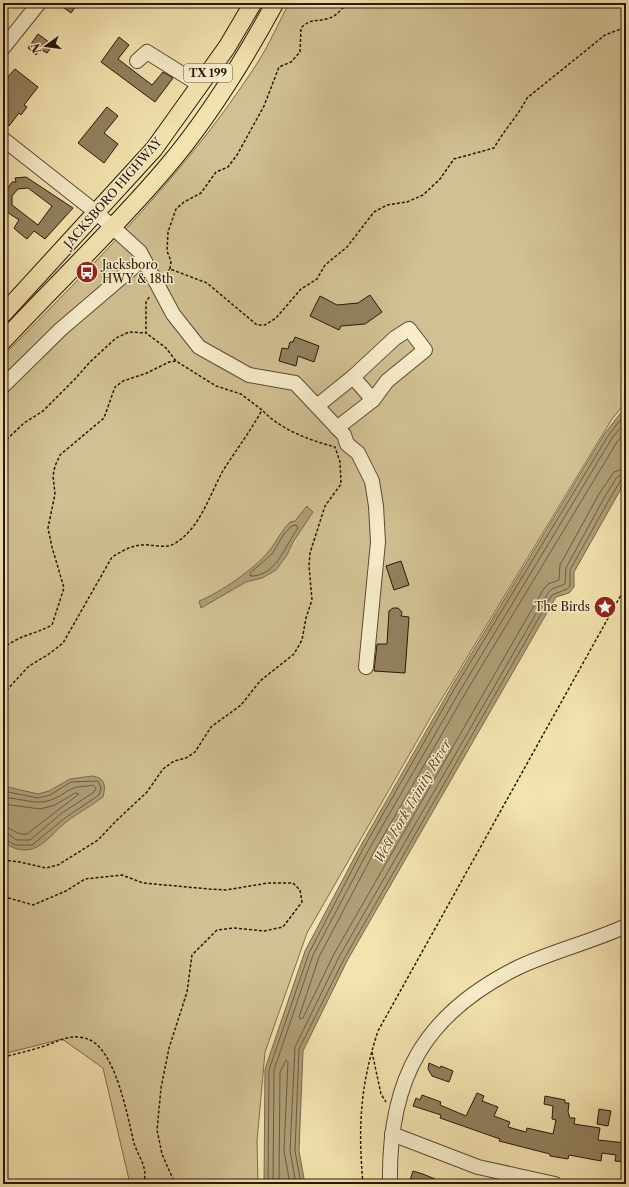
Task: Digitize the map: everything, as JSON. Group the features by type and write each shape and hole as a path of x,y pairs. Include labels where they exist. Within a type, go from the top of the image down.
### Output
{"main road":[{"name":"JACKSBORO HIGHWAY","path":"3,314 154,149 200,85 253,3"},
{"name":"JACKSBORO HIGHWAY","path":"3,341 114,227 166,168 191,135 252,43 274,3"},
{"path":"233,36 252,43"}],"street":[{"path":"3,48 40,3"},
{"path":"137,62 147,52 200,85"},
{"path":"3,139 114,227 140,252 173,314 199,347 249,375 296,383 344,435 348,444 358,453 372,481 376,506 378,542 366,667"},
{"path":"3,386 61,328 143,259"},
{"path":"317,406 353,377 395,338 409,329 425,350 387,381 373,400 337,428"},
{"path":"353,377 373,400"},
{"path":"390,1184 392,1134 397,1107 407,1072 415,1056 437,1026 487,984 520,967 626,926"},
{"path":"392,1134 478,1167 555,1184"}],"path":[{"path":"146,333 146,302 162,277 170,269 171,261 167,251 168,232 176,210 184,202 201,193 216,172 228,167 237,155 264,106 279,67 291,62 300,52 301,28 306,22 330,18 340,12 347,3"},
{"path":"170,269 207,283 257,325 265,325 276,318 301,289 317,278 325,265 351,242 374,212 387,205 407,202 423,195 440,179 454,159 494,148 501,135 520,112 527,98 605,35 626,27"},
{"path":"3,443 24,423 42,411 116,338 129,332 146,333 166,348 176,361 216,386 241,394 257,404 280,425 302,437 335,447 340,462 341,484 325,506 310,553 309,566 312,600 306,618 302,640 294,654 260,682 241,705 211,727 195,752 186,758 174,761 163,769 146,792 98,840 58,865 46,868 3,860"},
{"path":"3,649 13,640 52,626 64,588 48,528 54,494 53,476 60,455 104,418 115,387 123,381 147,373 169,362 176,361"},
{"path":"3,694 29,666 49,654 63,643 89,600 112,557 126,549 143,545 163,547 171,545 186,536 197,522 214,487 262,410"},
{"path":"363,1184 360,1149 360,1113 372,1052 382,1024 626,586"},
{"path":"3,899 9,898 33,905 66,891 85,879 122,875 143,883 209,890 226,890 268,883 293,883 300,890 302,902 283,926 264,931 234,928 217,930 192,955 187,992 169,1048 161,1088 157,1130 162,1154 175,1184"},
{"path":"3,1057 74,1036 89,1040 98,1047 112,1068 127,1108 133,1140 138,1156 144,1164 146,1176 143,1184"},
{"path":"372,1052 381,1094 387,1102 397,1107"}],"shaded area":[{"path":"289,3 626,3 626,402 612,419 432,715 307,933 265,1052 257,1141 258,1184 130,1184 103,1068 62,1039 3,1054 3,356 71,287 171,179 231,102 258,62"}],"water":[{"name":"West Fork Trinity River","path":"626,406 626,480 574,572 574,587 569,593 556,597 347,961 303,1051 299,1151 305,1184 264,1184 265,1069 305,951 360,847 453,684 605,433"},
{"path":"307,506 313,512 293,542 287,555 276,570 262,578 246,582 201,608 199,601 216,593 236,580 263,558 287,525 290,522 295,521"},
{"path":"92,776 100,778 104,783 103,797 66,822 37,847 20,850 9,846 3,841 3,789 8,787 38,794 49,791 70,779"}],"building":[{"path":"57,3 78,3 71,13"},
{"path":"38,34 53,45 47,53 40,49 36,55 28,48"},
{"path":"119,37 129,45 118,59 152,85 163,72 173,78 155,102 101,62"},
{"path":"15,69 38,87 24,105 27,107 21,115 19,113 9,126 3,121 3,82"},
{"path":"107,107 118,116 104,133 118,144 104,163 78,143"},
{"path":"26,177 73,208 45,239 34,231 27,239 14,228 19,220 7,212 4,206 5,192 12,182 16,182 15,178","holes":["28,188 52,206 38,225 12,205 12,196 18,189"]},
{"path":"370,295 382,312 365,324 341,326 339,330 310,316 320,296 337,305 358,303"},
{"path":"295,337 319,346 314,362 298,356 296,366 279,361 282,348 288,349 290,342 293,342"},
{"path":"401,561 409,585 394,590 386,566"},
{"path":"393,608 398,608 402,612 401,616 409,617 405,673 374,671 377,644 387,644 389,611"},
{"path":"429,1063 440,1068 441,1066 453,1071 449,1082 432,1076 428,1069"},
{"path":"477,1093 484,1096 482,1101 498,1107 494,1116 510,1122 508,1127 526,1132 527,1128 553,1134 556,1120 552,1119 553,1106 544,1104 545,1096 565,1100 565,1103 569,1103 568,1112 570,1118 575,1118 574,1124 600,1128 598,1140 626,1143 626,1162 615,1161 616,1155 602,1153 601,1161 569,1155 568,1159 550,1156 550,1154 499,1141 500,1139 440,1118 441,1115 413,1106 416,1098 420,1100 422,1095 441,1102 440,1105 466,1116"},
{"path":"599,1109 611,1111 608,1126 597,1124"},
{"path":"413,1171 447,1184 419,1184 420,1183 410,1180"}],"place":[{"name":"Jacksboro HWY & 18th","path":"87,272"},
{"name":"The Birds","path":"605,607"}]}
